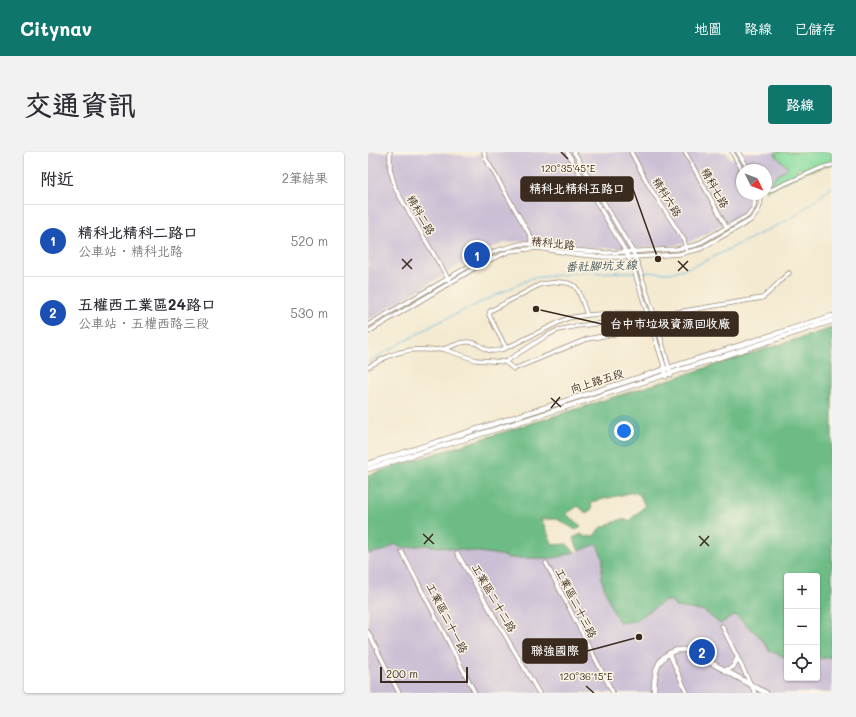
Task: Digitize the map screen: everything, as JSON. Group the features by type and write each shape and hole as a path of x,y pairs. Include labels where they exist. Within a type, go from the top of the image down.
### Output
{"main road":[{"name":"向上路五段","path":"368,464 668,373 832,316"},
{"name":"向上路五段","path":"368,469 832,321"},
{"path":"654,693 657,668 661,660 668,654 679,650 687,650 766,693"},
{"path":"726,670 733,667 737,659"}],"street":[{"name":"精科二路","path":"390,152 390,169 396,190 450,282"},
{"path":"484,152 486,159 531,236 531,246"},
{"path":"567,152 626,252 634,270 668,373"},
{"path":"574,152 633,252 656,321 668,373"},
{"name":"精科六路","path":"630,152 649,186 684,240 687,252"},
{"name":"精科七路","path":"684,152 730,233"},
{"path":"732,152 739,164"},
{"path":"738,152 745,164"},
{"path":"772,189 821,168 832,165"},
{"name":"精科北路","path":"368,332 482,263 499,255 539,244 597,252 633,252 677,249 696,245 747,216 755,204 755,200"},
{"name":"精科北路","path":"368,325 495,251 520,244 587,256 635,257 687,252 700,249 748,222 755,215 760,206 761,200"},
{"path":"368,367 381,359 396,353 412,350 443,349 464,342 471,342 489,351 496,352 568,318 615,313 666,314 762,298 769,293 780,280 789,274"},
{"path":"506,348 489,315 490,311 541,284 559,282 573,285 579,292 587,315"},
{"path":"443,349 476,360 505,362 514,369 587,339 631,331 640,326 643,319 641,313"},
{"path":"505,362 558,330 577,326 643,319"},
{"name":"工業區二十一路","path":"402,552 476,693"},
{"name":"工業區二十二路","path":"457,553 539,693"},
{"name":"工業區二十三路","path":"546,563 613,693"},
{"path":"722,626 755,693"},
{"path":"368,632 399,693"},
{"path":"668,654 687,693"}],"shaded area":[{"path":"368,152 429,152 473,156 486,152 726,152 731,160 742,152 779,152 785,160 787,168 772,179 772,164 736,164 736,200 750,201 741,216 690,242 671,246 631,248 595,248 538,241 505,243 469,260 368,320"},
{"path":"596,543 603,560 601,578 611,607 620,623 635,621 664,601 672,601 675,607 704,611 720,624 734,615 760,637 770,651 784,657 784,681 820,681 820,659 832,657 832,693 368,693 368,555 386,550 395,544 401,548 426,545 501,555 508,558 555,558 575,552"}],"green space":[{"path":"775,152 832,152 832,164 807,172 799,168 797,170 801,174 772,188 772,180 788,167 777,157"},
{"path":"832,328 832,657 820,659 820,573 784,573 784,657 770,651 760,637 735,615 720,624 704,611 675,607 672,601 664,601 635,621 620,623 611,607 601,578 603,560 597,544 579,551 573,538 581,534 585,537 594,536 600,528 622,519 629,521 645,506 640,495 634,492 591,502 592,509 586,513 578,506 566,514 581,526 576,530 557,519 541,519 553,545 567,544 575,552 555,558 508,558 501,555 426,545 401,548 395,544 386,550 368,554 368,475"}],"waterway":[{"name":"番社腳坑支線","path":"641,272 670,273 697,265 792,218 832,187"},
{"name":"番社腳坑支線","path":"368,362 435,324 532,278 578,273 638,272"}],"place":[{"name":"精科北精科二路口","path":"477,255"},
{"name":"精科北精科五路口","path":"658,259"},
{"name":"台中市垃圾資源回收廠","path":"536,309"},
{"name":"聯強國際","path":"639,637"},
{"name":"五權西工業區24路口","path":"702,652"}]}
